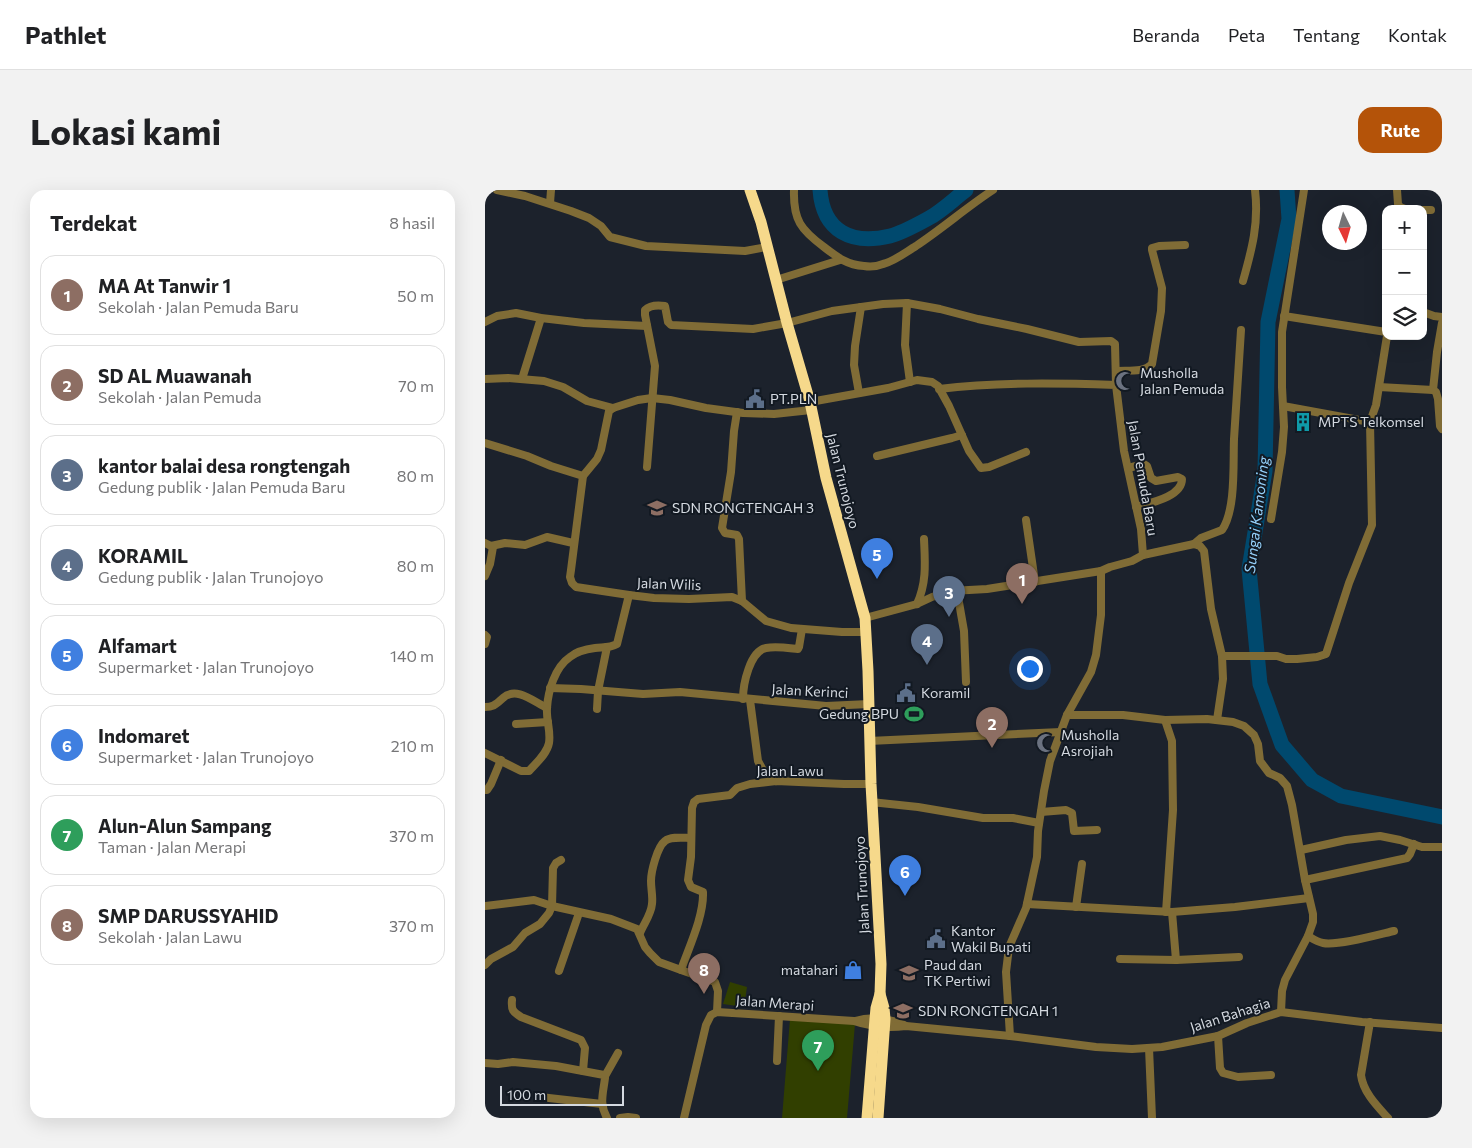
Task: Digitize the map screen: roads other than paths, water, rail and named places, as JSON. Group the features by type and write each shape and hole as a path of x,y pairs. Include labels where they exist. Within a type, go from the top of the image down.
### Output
{"highway":[{"name":"Jalan Trunojoyo","path":"750,190 810,406 829,487 865,618 871,802 881,955 880,994 884,1008 880,1023"},
{"path":"867,1118 880,1023"},
{"path":"878,1118 880,1023"}],"street":[{"path":"497,190 525,196 589,218 601,226 609,237 646,246 745,251 767,247"},
{"path":"550,204 551,190"},
{"path":"794,190 794,205 798,222 806,234 841,260 865,266 882,265 897,258 935,233 993,190"},
{"path":"1243,281 1256,228 1257,201 1255,190"},
{"path":"1271,519 1282,452 1284,426 1282,332 1304,190"},
{"path":"1397,190 1399,205"},
{"path":"1116,371 1147,369 1152,364 1161,311 1162,288 1152,248 1185,244"},
{"path":"776,280 841,260"},
{"path":"647,467 655,366 645,310 651,306 665,306 668,322 671,325 753,329 787,323 833,311 883,304 907,303 905,345 910,382"},
{"name":"Jalan Pemuda Baru","path":"865,618 957,591 978,590 1101,571 1110,566 1133,561 1143,555 1141,529 1124,452 1115,385 1115,344 1111,341 1079,342 907,303"},
{"path":"859,393 854,365 861,307"},
{"path":"485,322 497,316 516,313 584,323 647,326"},
{"path":"1427,313 1442,317"},
{"path":"1285,316 1382,331"},
{"path":"522,379 541,318"},
{"path":"1433,390 1442,323"},
{"path":"1143,555 1194,544 1201,538 1222,530 1229,517 1241,330"},
{"path":"1222,656 1277,656 1286,659 1297,659 1326,654 1349,583 1371,525 1369,422 1377,405 1386,340"},
{"path":"485,379 508,378 544,381 563,387 587,401 613,408"},
{"path":"485,443 583,476 597,459 601,450 609,411 638,400 652,398 706,408 774,414 917,380 932,382 938,386 977,464 983,468 1026,452"},
{"path":"939,389 971,385 1014,384 1115,385"},
{"path":"1379,387 1433,390 1439,398 1440,426 1442,429"},
{"path":"1283,406 1369,422"},
{"path":"737,412 731,472 721,528 725,533 737,535 739,539 742,601 767,621 791,628 865,632"},
{"path":"877,456 962,435"},
{"path":"1128,468 1144,464 1147,466 1151,478 1156,481 1178,477 1182,480 1180,487 1171,496 1136,507"},
{"name":"Jalan Wilis","path":"583,476 573,543 571,577 572,583 576,587 670,599 732,597 742,601"},
{"path":"1026,520 1035,582"},
{"path":"488,544 525,545 547,537 573,543"},
{"path":"917,604 922,592 925,572 924,539"},
{"path":"485,576 490,564 493,547 488,544"},
{"path":"1194,544 1200,546 1205,556 1211,609 1222,656 1223,680 1217,720"},
{"path":"1010,1036 1006,972 1009,947 1026,906 1037,857 1039,823 1050,761 1067,715 1091,672 1096,655 1101,615 1101,571"},
{"path":"957,591 964,631 966,682"},
{"path":"485,753 521,771 529,771 546,750 549,742 547,708 550,688 560,666 570,656 588,650 612,647 617,644 629,595"},
{"path":"776,781 763,770 758,761 744,686 749,666 759,650 767,647 798,649 802,629"},
{"path":"485,635 487,637 485,644"},
{"path":"597,709 598,691 607,647"},
{"name":"Jalan Kerinci","path":"550,688 643,694 680,692 826,706 869,704"},
{"path":"485,707 493,707 511,693 519,693 547,708"},
{"path":"1067,715 1123,715 1165,720 1217,720 1233,722 1244,726 1253,735 1258,744 1260,761 1269,773 1280,778 1287,786 1293,805 1313,922 1308,936 1285,980 1281,1012"},
{"path":"1165,720 1172,741 1173,810 1169,912 1176,960"},
{"path":"516,724 547,722"},
{"path":"869,741 1061,732"},
{"path":"485,790 491,784 501,760"},
{"name":"Jalan Lawu","path":"681,970 692,942 703,900 703,892 691,887 688,883 692,808 694,802 699,799 730,794 737,788 749,784 776,781 871,784"},
{"path":"871,802 918,807 983,818 1013,818 1039,823"},
{"path":"1041,812 1068,810 1072,813 1074,831 1097,830"},
{"path":"1301,850 1346,840 1380,836 1422,847 1442,847"},
{"path":"640,933 650,914 652,904 651,881 657,853 665,840 671,838 691,838"},
{"path":"1305,880 1407,858 1414,844"},
{"path":"485,965 491,959 513,947 525,933 540,924 549,914 552,906 553,868 561,860"},
{"path":"1076,907 1082,864"},
{"path":"1026,906 1169,912 1235,907 1309,898"},
{"path":"485,906 534,900 629,925 637,929 645,947 659,962 715,982 718,991 717,1012"},
{"path":"559,971 579,913"},
{"path":"1308,936 1325,944 1393,931"},
{"path":"1120,959 1176,960 1239,957"},
{"path":"512,1000 511,1008 521,1017 581,1040 585,1048 583,1071"},
{"name":"Jalan Merapi","path":"684,1118 706,1025 711,1014 717,1012 854,1021 862,1024 880,1023"},
{"name":"Jalan Bahagia","path":"880,1023 892,1020 906,1026 1096,1047 1131,1049 1182,1044 1218,1036 1247,1023 1281,1012 1442,1028"},
{"path":"777,1061 779,1016"},
{"path":"1369,1022 1361,1075 1373,1101 1388,1118"},
{"path":"1218,1036 1220,1068 1223,1073 1237,1076 1271,1075"},
{"path":"1149,1048 1152,1118"},
{"path":"607,1118 602,1110 605,1076 618,1053"},
{"path":"485,1063 513,1062 556,1066 605,1076"},
{"path":"540,1097 602,1104"},
{"path":"620,1118 636,1118"}],"waterway":[{"name":"Sungai Kamoning","path":"820,190 822,204 833,225 842,232 863,239 890,236 905,231 934,215 966,190"},
{"name":"Sungai Kamoning","path":"1287,190 1289,219 1268,322 1265,471 1249,569 1260,684 1282,745 1312,780 1341,796 1442,817"}],"place":[{"name":"Musholla Jalan Pemuda","path":"1125,381"},
{"name":"PT.PLN","path":"755,399"},
{"name":"MPTS Telkomsel","path":"1303,422"},
{"name":"SDN RONGTENGAH 3","path":"657,508"},
{"name":"Alfamart","path":"877,579"},
{"name":"MA At Tanwir 1","path":"1022,604"},
{"name":"kantor balai desa rongtengah","path":"949,617"},
{"name":"KORAMIL","path":"927,665"},
{"name":"Koramil","path":"906,693"},
{"name":"Gedung BPU","path":"914,714"},
{"name":"Musholla Asrojiah","path":"1046,743"},
{"name":"SD AL Muawanah","path":"992,748"},
{"name":"Indomaret","path":"905,896"},
{"name":"Kantor Wakil Bupati","path":"936,939"},
{"name":"matahari","path":"853,970"},
{"name":"Paud dan TK Pertiwi","path":"909,973"},
{"name":"SMP DARUSSYAHID","path":"704,994"},
{"name":"SDN RONGTENGAH 1","path":"903,1011"},
{"name":"Alun-Alun Sampang","path":"818,1071"}]}
